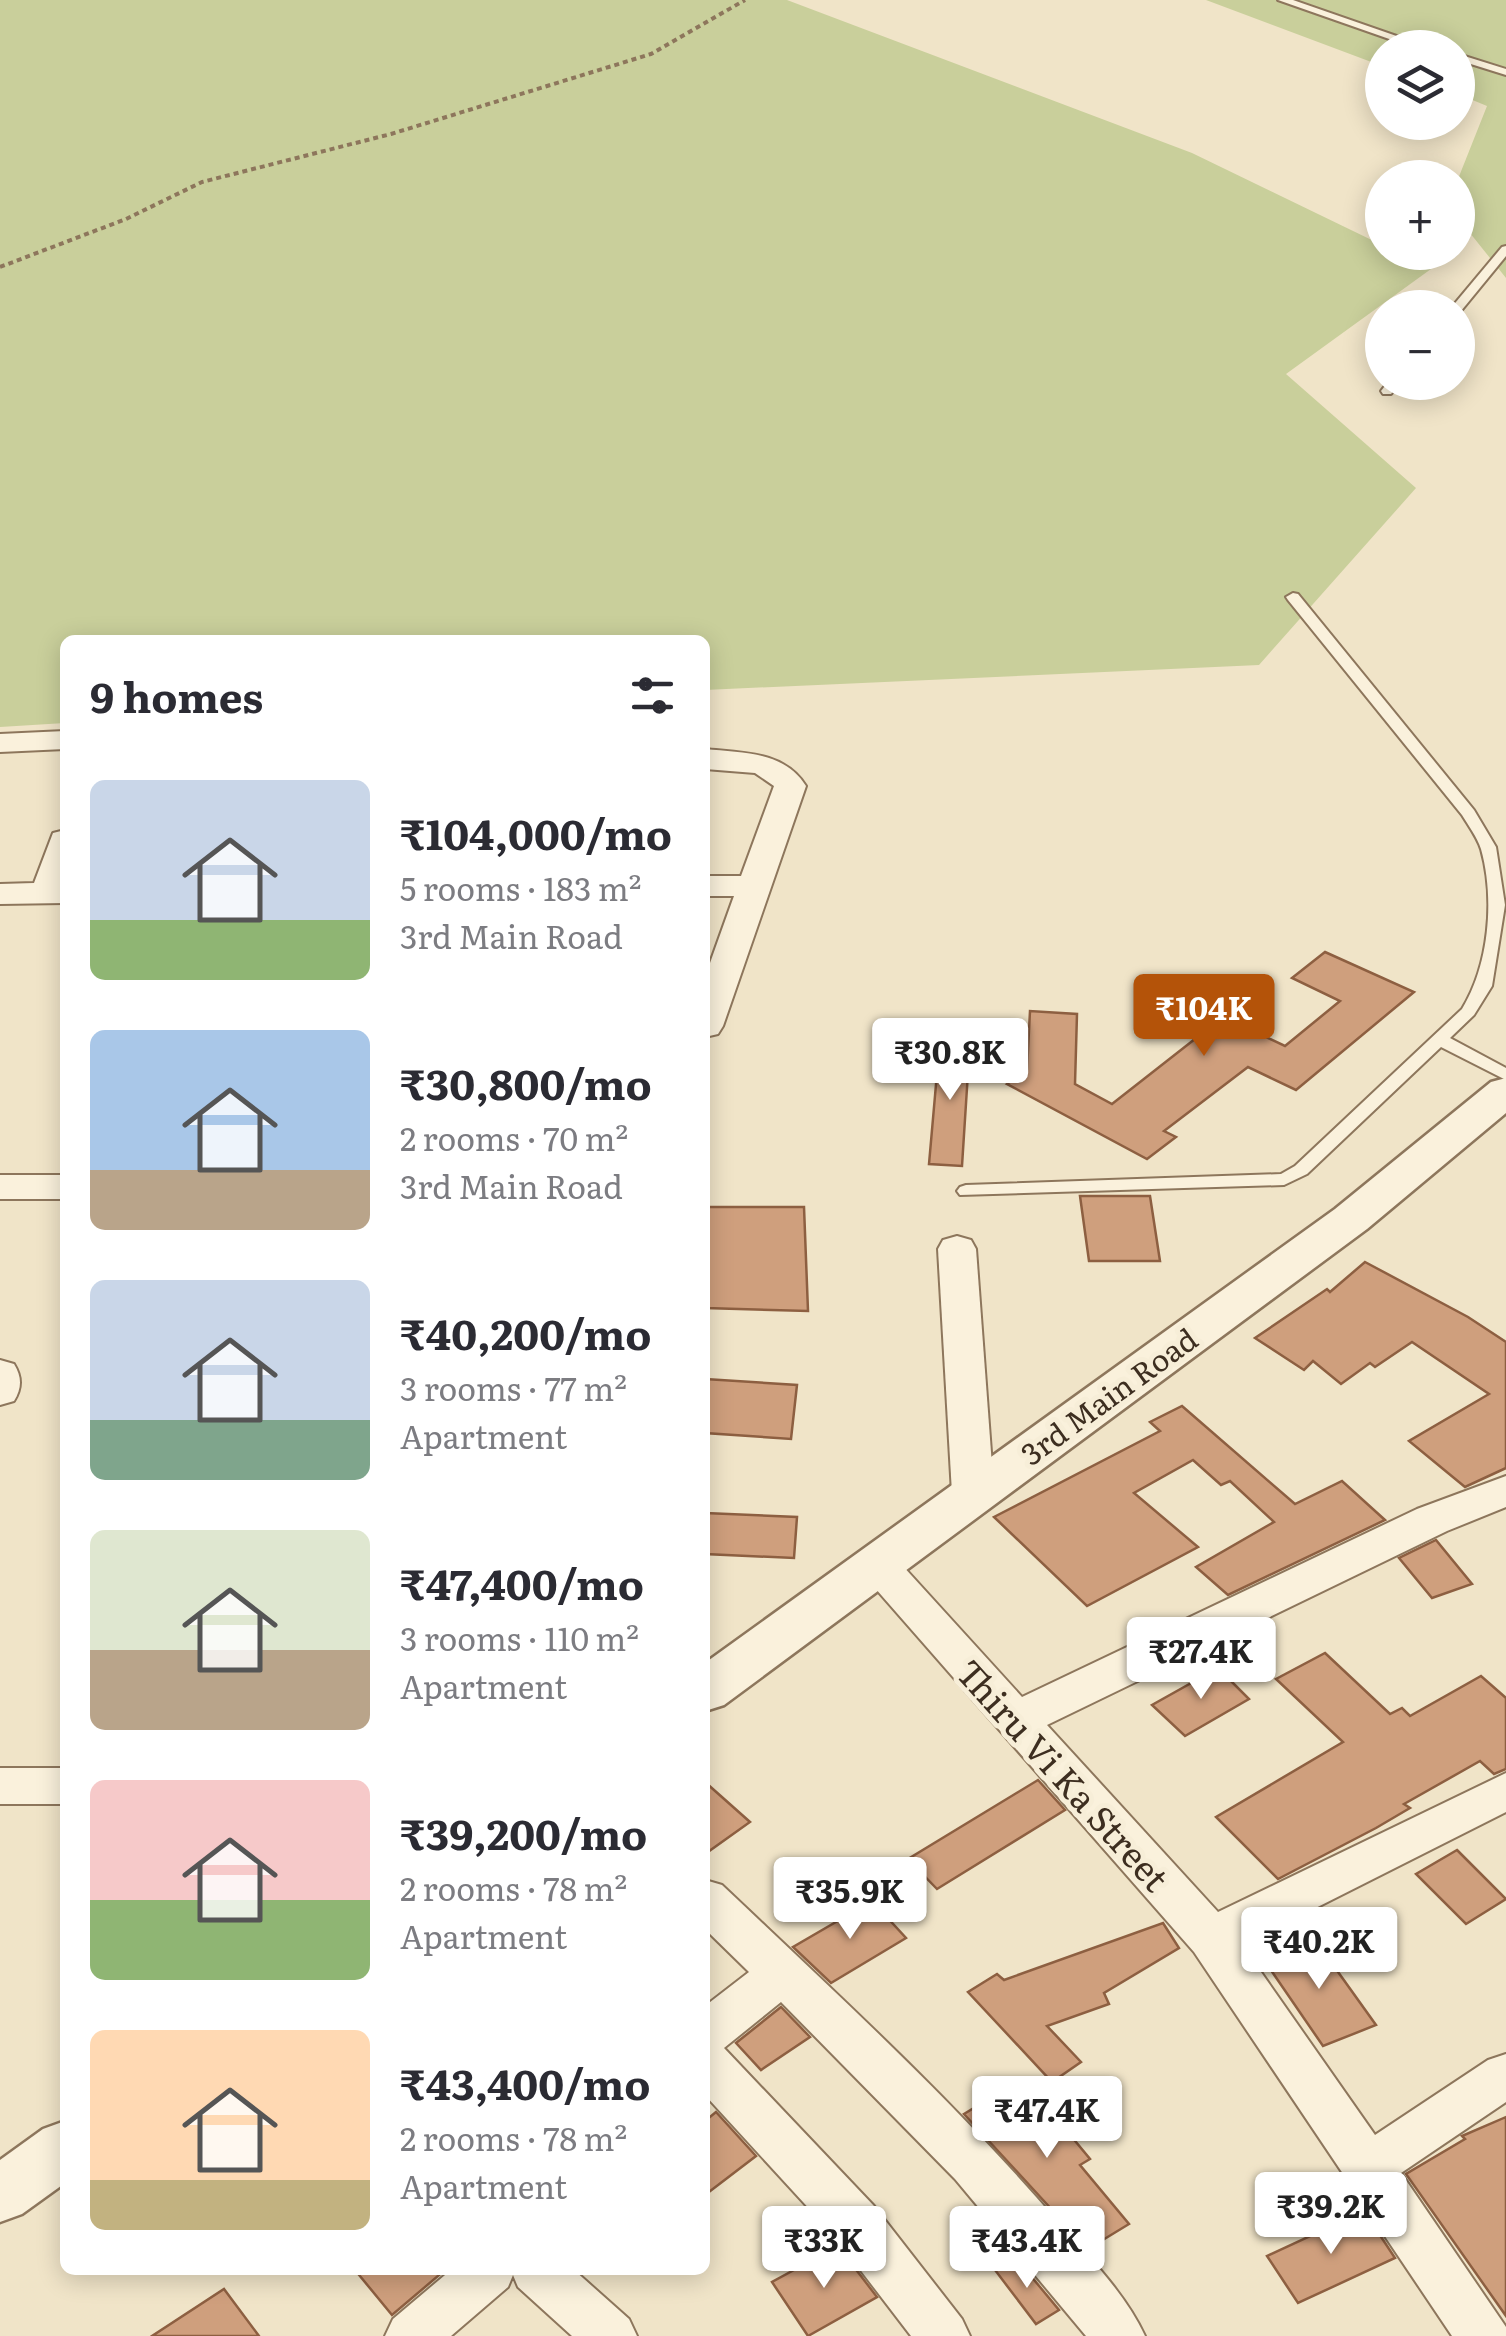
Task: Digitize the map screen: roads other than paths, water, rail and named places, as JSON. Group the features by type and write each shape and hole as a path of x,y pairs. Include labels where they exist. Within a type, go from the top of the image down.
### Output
{"street":[{"path":"0,742 60,740"},
{"path":"710,760 759,766 788,780 789,796 710,1010"},
{"path":"710,886 756,886"},
{"path":"0,894 57,893"},
{"name":"3rd Main Road","path":"710,1687 1350,1220 1506,1091"},
{"path":"0,1187 60,1187"},
{"path":"957,1249 973,1493"},
{"path":"0,1374 0,1391"},
{"path":"1016,1720 1432,1520 1506,1491"},
{"name":"Thiru Vi Ka Street","path":"876,1564 1211,1938 1483,2336"},
{"path":"0,1786 60,1786"},
{"path":"1211,1938 1506,1791"},
{"path":"710,1903 949,2139 1040,2237 1118,2336"},
{"path":"710,2030 783,1973"},
{"path":"710,2065 855,2222 944,2336"},
{"path":"1368,2167 1506,2074"},
{"path":"0,2194 60,2152"},
{"path":"412,2336 483,2275"},
{"path":"543,2275 610,2336"}],"lane":[{"path":"1283,0 1372,30"},
{"path":"1475,62 1506,72"},
{"path":"1472,290 1506,249"},
{"path":"966,1191 1284,1179 1301,1170 1441,1040 1468,1012 1484,986 1497,905 1488,846 1469,813 1293,596"},
{"path":"1441,1040 1506,1075"}]}
